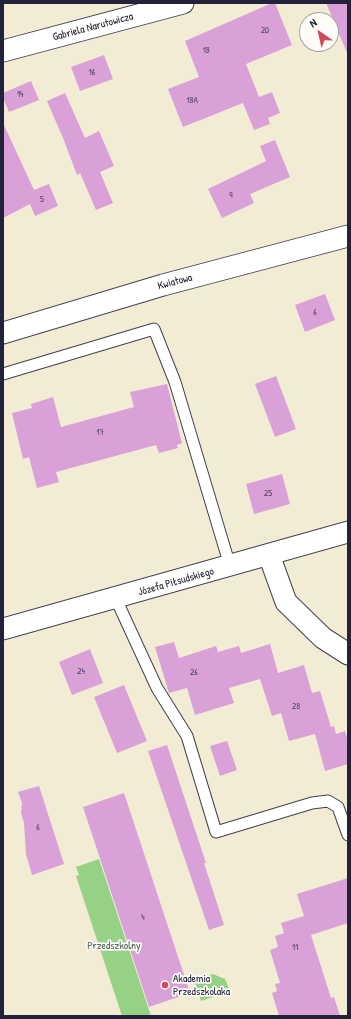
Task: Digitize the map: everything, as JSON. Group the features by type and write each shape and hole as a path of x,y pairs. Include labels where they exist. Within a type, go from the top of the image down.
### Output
{"street":[{"name":"Gabriela Narutowicza","path":"3,51 183,3"},
{"name":"Kwiatowa","path":"3,333 163,285 348,236"},
{"name":"Józefa Piłsudskiego","path":"3,629 116,599 348,532"},
{"path":"269,555 286,602 323,638 348,654"}],"lane":[{"path":"3,374 154,329 175,382 230,566"},
{"path":"116,599 157,688 188,736 216,832 312,803 328,801 338,808 348,835"}],"green space":[{"name":"Przedszkolny","path":"99,859 151,1016 122,1016 76,876 79,875 76,867"},
{"path":"213,974 225,979 230,991 201,1001 194,980"}],"building":[{"path":"275,3 292,45 246,64 259,97 272,92 280,113 268,118 270,124 254,130 243,103 183,127 168,89 199,77 185,41"},
{"path":"326,3 348,3 348,55 339,34 339,12 330,12"},
{"path":"104,55 113,79 80,91 71,67"},
{"path":"31,81 39,100 9,112 3,98 3,93"},
{"path":"65,93 85,138 99,131 114,166 100,172 113,203 96,210 80,173 77,175 47,101"},
{"path":"3,123 34,190 49,184 58,206 35,216 30,204 3,218"},
{"path":"275,140 290,177 250,194 254,203 222,218 208,189 266,161 260,146"},
{"path":"325,294 335,320 305,332 295,305"},
{"path":"276,376 296,429 275,437 255,384"},
{"path":"167,384 182,443 177,445 178,448 159,453 156,445 56,472 59,482 37,488 29,457 23,459 12,413 32,408 31,404 53,397 61,427 134,407 130,392"},
{"path":"282,474 290,504 254,514 246,484"},
{"path":"174,642 179,658 216,646 218,652 239,646 241,653 270,644 278,673 304,665 312,693 320,691 331,727 334,726 336,734 345,731 348,741 348,764 325,771 315,734 289,741 281,713 272,716 260,679 229,688 234,703 195,715 187,688 169,693 155,647"},
{"path":"90,649 103,683 72,695 59,662"},
{"path":"124,685 147,741 117,753 94,697"},
{"path":"227,741 237,770 220,776 210,746"},
{"path":"167,745 206,863 204,863 224,925 209,930 148,751"},
{"path":"39,786 64,864 32,875 26,854 24,823 21,813 22,803 18,792"},
{"path":"124,793 190,993 149,1007 83,807"},
{"path":"348,878 348,923 311,935 331,998 334,997 340,1016 279,1016 272,993 277,991 275,984 280,983 270,950 278,947 275,936 284,933 281,923 304,916 297,894"}],"place":[{"name":"Akademia Przedszkolaka","path":"165,985"}]}
